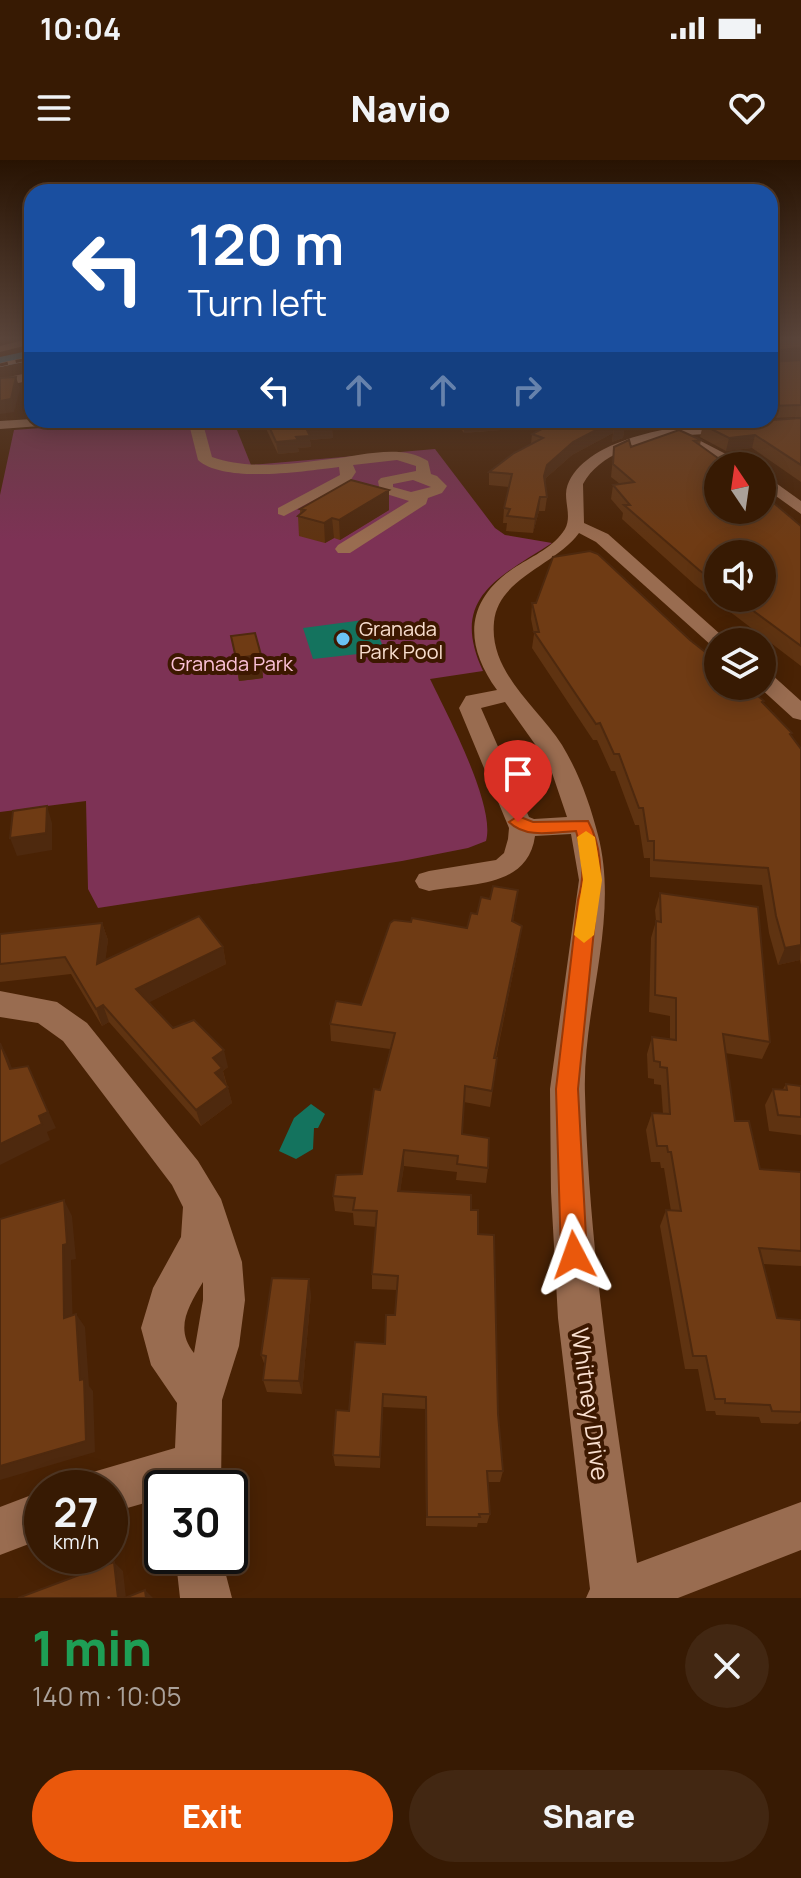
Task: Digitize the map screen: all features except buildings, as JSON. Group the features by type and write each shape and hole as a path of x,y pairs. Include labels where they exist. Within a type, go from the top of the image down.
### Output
{"street":[{"path":"0,425 24,423"},
{"path":"778,424 801,424"},
{"path":"197,428 205,460 217,466 256,469 397,456 414,458 423,464 423,476"},
{"path":"660,428 622,447 581,474 574,483 578,516 576,525 602,538 704,629"},
{"path":"664,428 713,452"},
{"path":"284,511 345,478 349,472 344,461"},
{"path":"423,476 439,486 437,490 421,496 399,495 390,493 384,485 393,478 423,476"},
{"path":"776,489 801,509"},
{"path":"344,549 420,501 421,496"},
{"name":"Whitney Drive","path":"576,525 562,545 505,583 493,596 483,630 485,649 493,669 540,728 560,762 589,846 593,880 588,900 567,1089 570,1192 579,1318 615,1597"},
{"path":"776,691 801,713"},
{"path":"512,694 474,701 470,708 518,822 523,826 582,825"},
{"path":"429,881 503,868 514,863 519,854 523,826"},
{"path":"0,1004 46,1011 75,1032 199,1194 222,1262 224,1300 218,1346 200,1400 197,1470"},
{"path":"199,1194 202,1211 198,1245 169,1294 161,1322 164,1347 190,1380 200,1400"},
{"path":"0,1531 24,1522"},
{"path":"615,1597 801,1526"}],"green space":[{"name":"Granada Park","path":"236,428 251,465 435,449 495,528 505,535 552,543 497,580 484,593 472,625 474,646 483,671 430,679 477,784 487,825 486,841 468,848 402,861 98,908 88,889 86,801 0,812 0,495 14,430"}],"water":[{"name":"Granada Park Pool","path":"371,619 385,651 313,659 303,628"},
{"path":"311,1104 325,1114 318,1128 314,1128 313,1149 296,1159 279,1151 294,1118"}],"slow traffic":[{"path":"584,935 593,880 586,837"}],"place":[{"name":"Granada Park Pool","path":"343,639"}],"route":[{"path":"518,822 531,828 582,825 589,846 593,880 588,900 567,1089 574,1255"}]}
